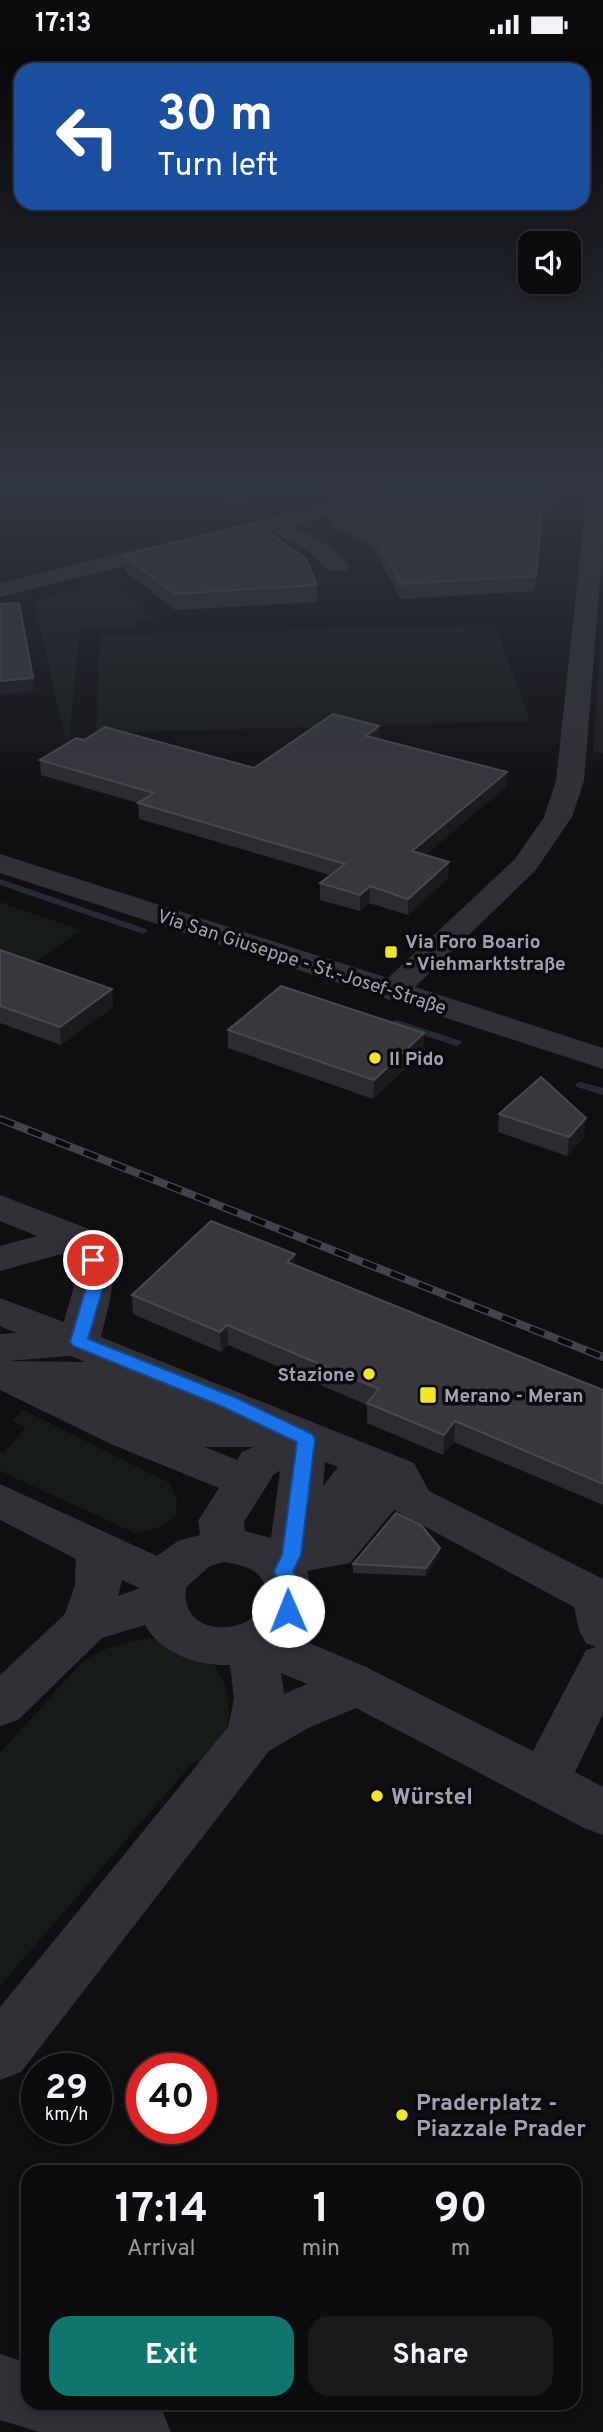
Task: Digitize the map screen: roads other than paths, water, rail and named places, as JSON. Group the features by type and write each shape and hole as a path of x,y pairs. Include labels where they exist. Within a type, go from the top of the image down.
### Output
{"street":[{"path":"394,990 525,865 558,817 572,771 588,594"},
{"name":"Via San Giuseppe - St.-Josef-Straße","path":"0,863 603,1059"},
{"path":"0,1206 75,1238 90,1254 95,1277 79,1342"},
{"path":"0,1234 40,1223"},
{"path":"0,1259 75,1238"},
{"path":"0,1311 383,1468 412,1502 596,1597 603,1630"},
{"path":"3,1366 79,1342 121,1338 223,1380 227,1402"},
{"path":"3,1366 160,1375"},
{"path":"3,1366 68,1405 128,1434 246,1481"},
{"path":"68,1405 227,1402"},
{"path":"128,1434 298,1435"},
{"path":"224,1545 221,1521 258,1463 298,1435"},
{"path":"0,2052 250,1736 259,1708 298,1435"},
{"path":"0,1500 100,1551 162,1589 168,1621 194,1640 227,1646 334,1551 383,1468"},
{"path":"0,1706 86,1624 146,1606 185,1557 202,1548 224,1545 256,1550 273,1604 354,1684 603,1812"},
{"path":"86,1624 98,1585 100,1551"},
{"path":"544,1782 603,1664"},
{"path":"250,1736 308,1703 354,1684"},
{"path":"0,2387 21,2394"},
{"path":"71,2410 137,2432"}],"waterway":[{"path":"0,882 143,931"},
{"path":"397,1023 457,1043"},
{"path":"581,1085 603,1092"}],"railway":[{"path":"0,1119 603,1357"}],"place":[{"name":"Via Foro Boario - Viehmarktstraße","path":"391,952"},
{"name":"Il Pido","path":"375,1058"},
{"name":"Stazione","path":"369,1374"},
{"name":"Merano - Meran","path":"428,1395"},
{"name":"Würstel","path":"377,1796"},
{"name":"Praderplatz - Piazzale Prader","path":"402,2115"}]}
